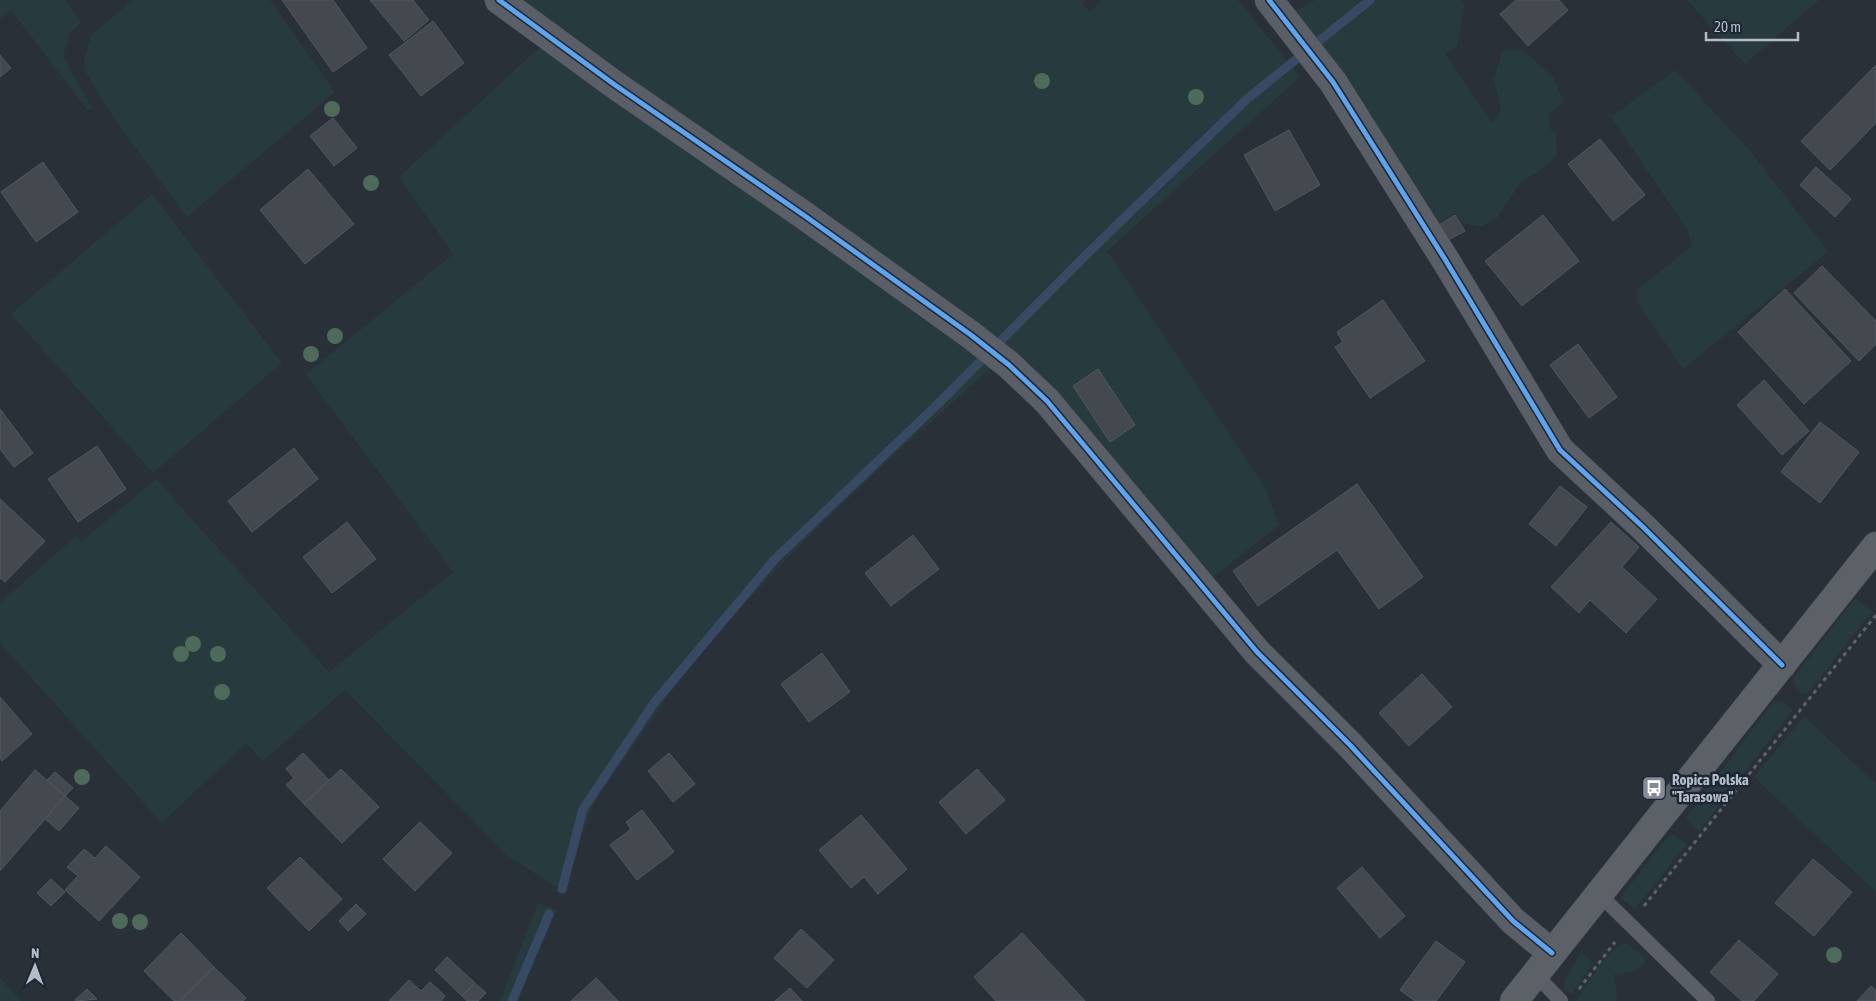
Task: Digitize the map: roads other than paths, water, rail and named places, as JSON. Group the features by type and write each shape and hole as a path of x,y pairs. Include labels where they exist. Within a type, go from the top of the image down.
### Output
{"main road":[{"path":"1514,1001 1876,546"}],"street":[{"path":"499,0 607,79 806,216 971,335 1009,365 1046,401 1257,652 1350,745 1513,921 1552,953"},
{"path":"1269,0 1333,82 1446,261 1560,450 1643,527 1782,665"}],"lane":[{"path":"1599,894 1708,1001"},
{"path":"1535,974 1561,1001"}],"waterway":[{"path":"562,889 583,809 654,703 774,560 939,403 1088,253 1247,99 1370,0"},
{"path":"512,1001 549,914"}],"place":[{"name":"Ropica Polska \"Tarasowa\"","path":"1654,788"}]}
